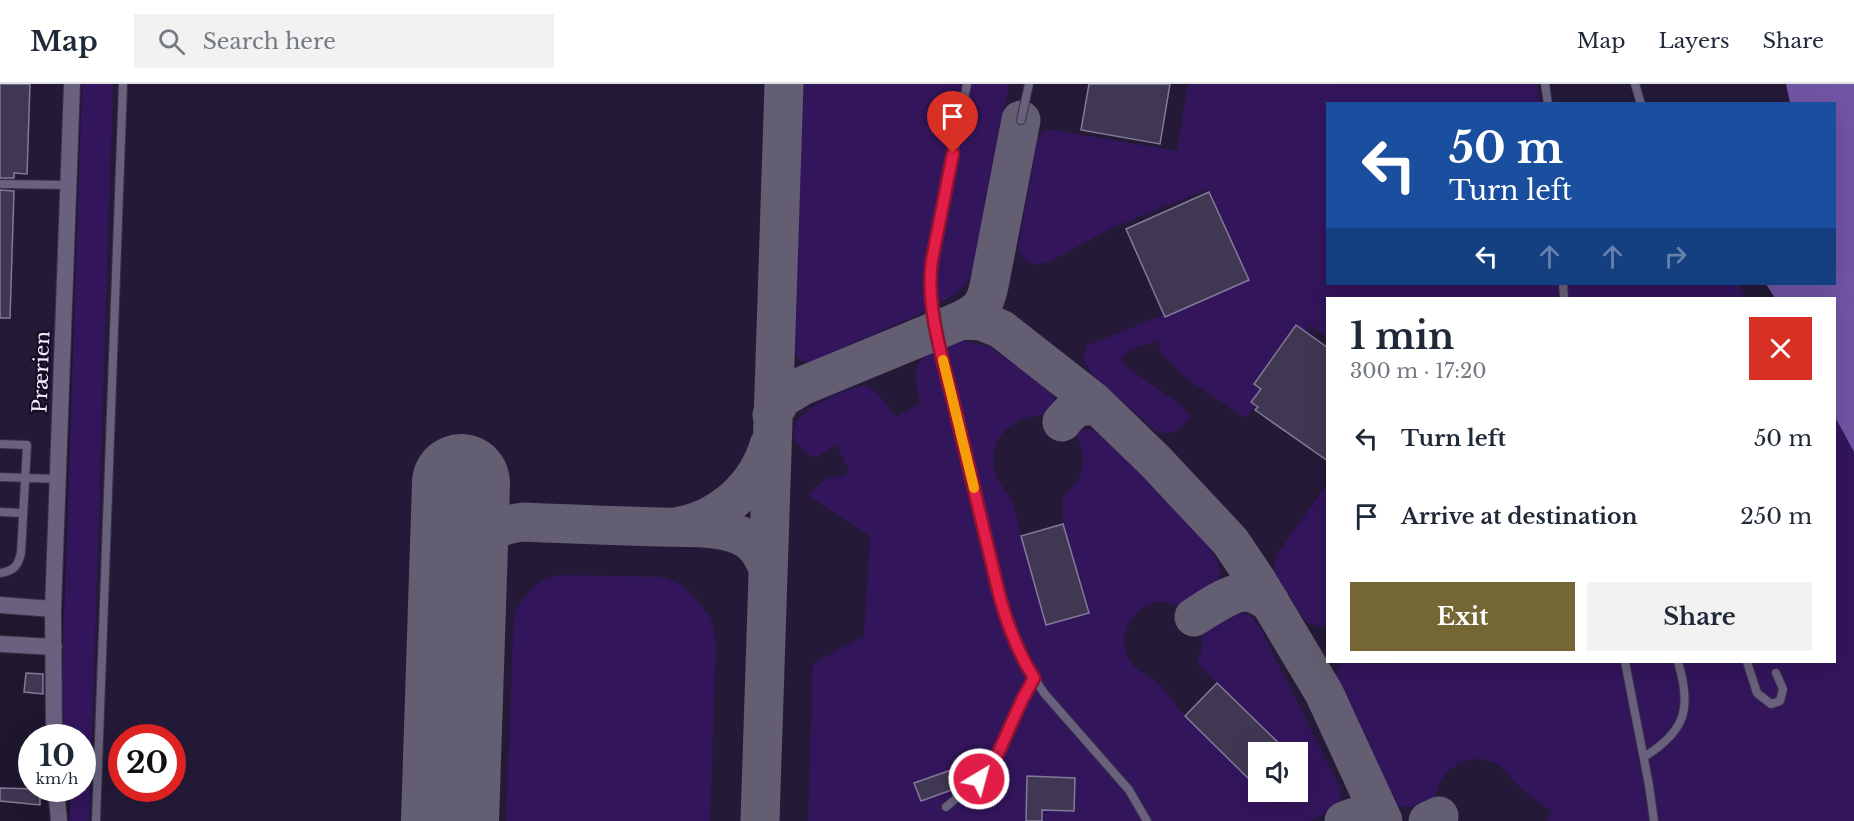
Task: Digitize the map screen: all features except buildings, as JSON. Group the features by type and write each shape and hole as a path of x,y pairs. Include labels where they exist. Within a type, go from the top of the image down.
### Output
{"street":[{"name":"Prærien","path":"54,724 53,609 72,84"},
{"path":"0,605 53,609"},
{"path":"0,644 54,647"},
{"path":"57,802 59,821"}],"lane":[{"path":"96,821 123,84"},
{"path":"967,84 934,245 930,276 941,350 1000,598 1010,632 1034,678 1044,693 1129,790 1147,821"},
{"path":"1021,120 1029,84"},
{"path":"1545,84 1548,102"},
{"path":"1635,84 1640,102"},
{"path":"0,184 69,185"},
{"path":"0,444 27,445 21,553 18,564 10,572 0,573"},
{"path":"0,477 58,479"},
{"path":"0,512 23,513"},
{"path":"1625,663 1654,821"},
{"path":"1644,757 1663,745 1678,727 1685,706 1684,681 1678,663"},
{"path":"1747,663 1757,693 1771,704 1780,701 1783,689 1776,673"},
{"path":"946,807 979,779 995,760 1034,678"}],"shaded area":[{"path":"0,84 72,84 53,609 0,605"},
{"path":"82,84 113,84 92,724 60,724"},
{"path":"99,84 1786,84 1790,102 1326,102 1326,285 1767,285 1774,297 1326,297 1326,663 1836,663 1836,419 1854,452 1854,821 69,821 71,802 96,802 96,724 84,724"},
{"path":"801,84 1009,84 971,275 963,287 952,296 915,316 810,363 798,357 793,344"},
{"path":"1188,84 1537,84 1540,102 1326,102 1326,285 1739,285 1745,297 1326,297 1326,336 1311,326 1246,418 1189,380 1160,352 1158,340 1127,351 1121,358 1127,367 1183,407 1190,416 1183,426 1172,433 1157,432 1093,375 1086,365 1085,350 1086,346 1245,282 1207,189 1116,226 1048,262 1034,265 1023,259 1018,248 1037,141 1043,132 1052,130 1177,151"},
{"path":"1786,84 1854,84 1854,452 1836,419 1836,297 1774,297 1767,285 1836,285 1836,102 1790,102"},
{"path":"960,340 990,347 1053,391 1055,402 1048,416 1026,418 1016,422 1001,436 996,445 995,473 1013,504 1021,536 1063,524 1063,498 1075,484 1082,469 1082,453 1076,435 1084,429 1093,430 1107,438 1153,483 1206,542 1216,559 1220,572 1215,583 1179,605 1157,602 1139,611 1125,634 1126,653 1133,665 1160,686 1185,716 1217,683 1197,662 1203,647 1202,634 1240,613 1250,615 1259,626 1342,792 1338,803 1330,811 1310,821 808,821 813,663 864,637 870,536 809,496 823,481 837,476 843,477 849,471 837,445 816,457 802,450 793,436 796,425 809,409 864,385 878,394 896,417 921,403 915,378 922,358 949,343"},
{"path":"1836,419 1854,452 1854,821 1546,821 1552,812 1519,787 1507,772 1489,761 1475,759 1456,765 1444,776 1435,799 1411,807 1394,806 1335,678 1337,668 1341,663 1836,663"},
{"path":"1326,485 1326,624 1320,627 1306,622 1277,577 1275,563 1280,550"},
{"path":"557,575 664,577 683,586 711,619 716,641 710,821 506,821 514,613 531,589 542,581"},
{"path":"71,802 90,802 89,821 69,821"}],"taxiway":[{"path":"760,821 784,84"},
{"path":"772,415 782,398 802,386 962,320 981,307 989,286 1021,120"},
{"path":"962,320 981,321 1001,329 1093,401 1155,461 1230,541 1257,581 1324,693 1383,821"},
{"path":"1062,422 1077,408 1098,406"},
{"path":"680,526 710,516 736,498 756,474 769,445"},
{"path":"458,563 486,534 502,526 523,522 720,530 739,535 753,544 768,568"},
{"path":"1194,617 1220,601 1241,592 1253,593 1270,602"},
{"path":"1344,821 1362,816 1379,821"},
{"path":"1428,821 1439,816"}],"runway":[{"path":"450,821 461,483"}],"slow traffic":[{"path":"943,360 974,488"}],"route":[{"path":"953,153 934,245 930,276 932,297 941,350 1000,598 1010,632 1034,678 995,760 979,779"}]}
